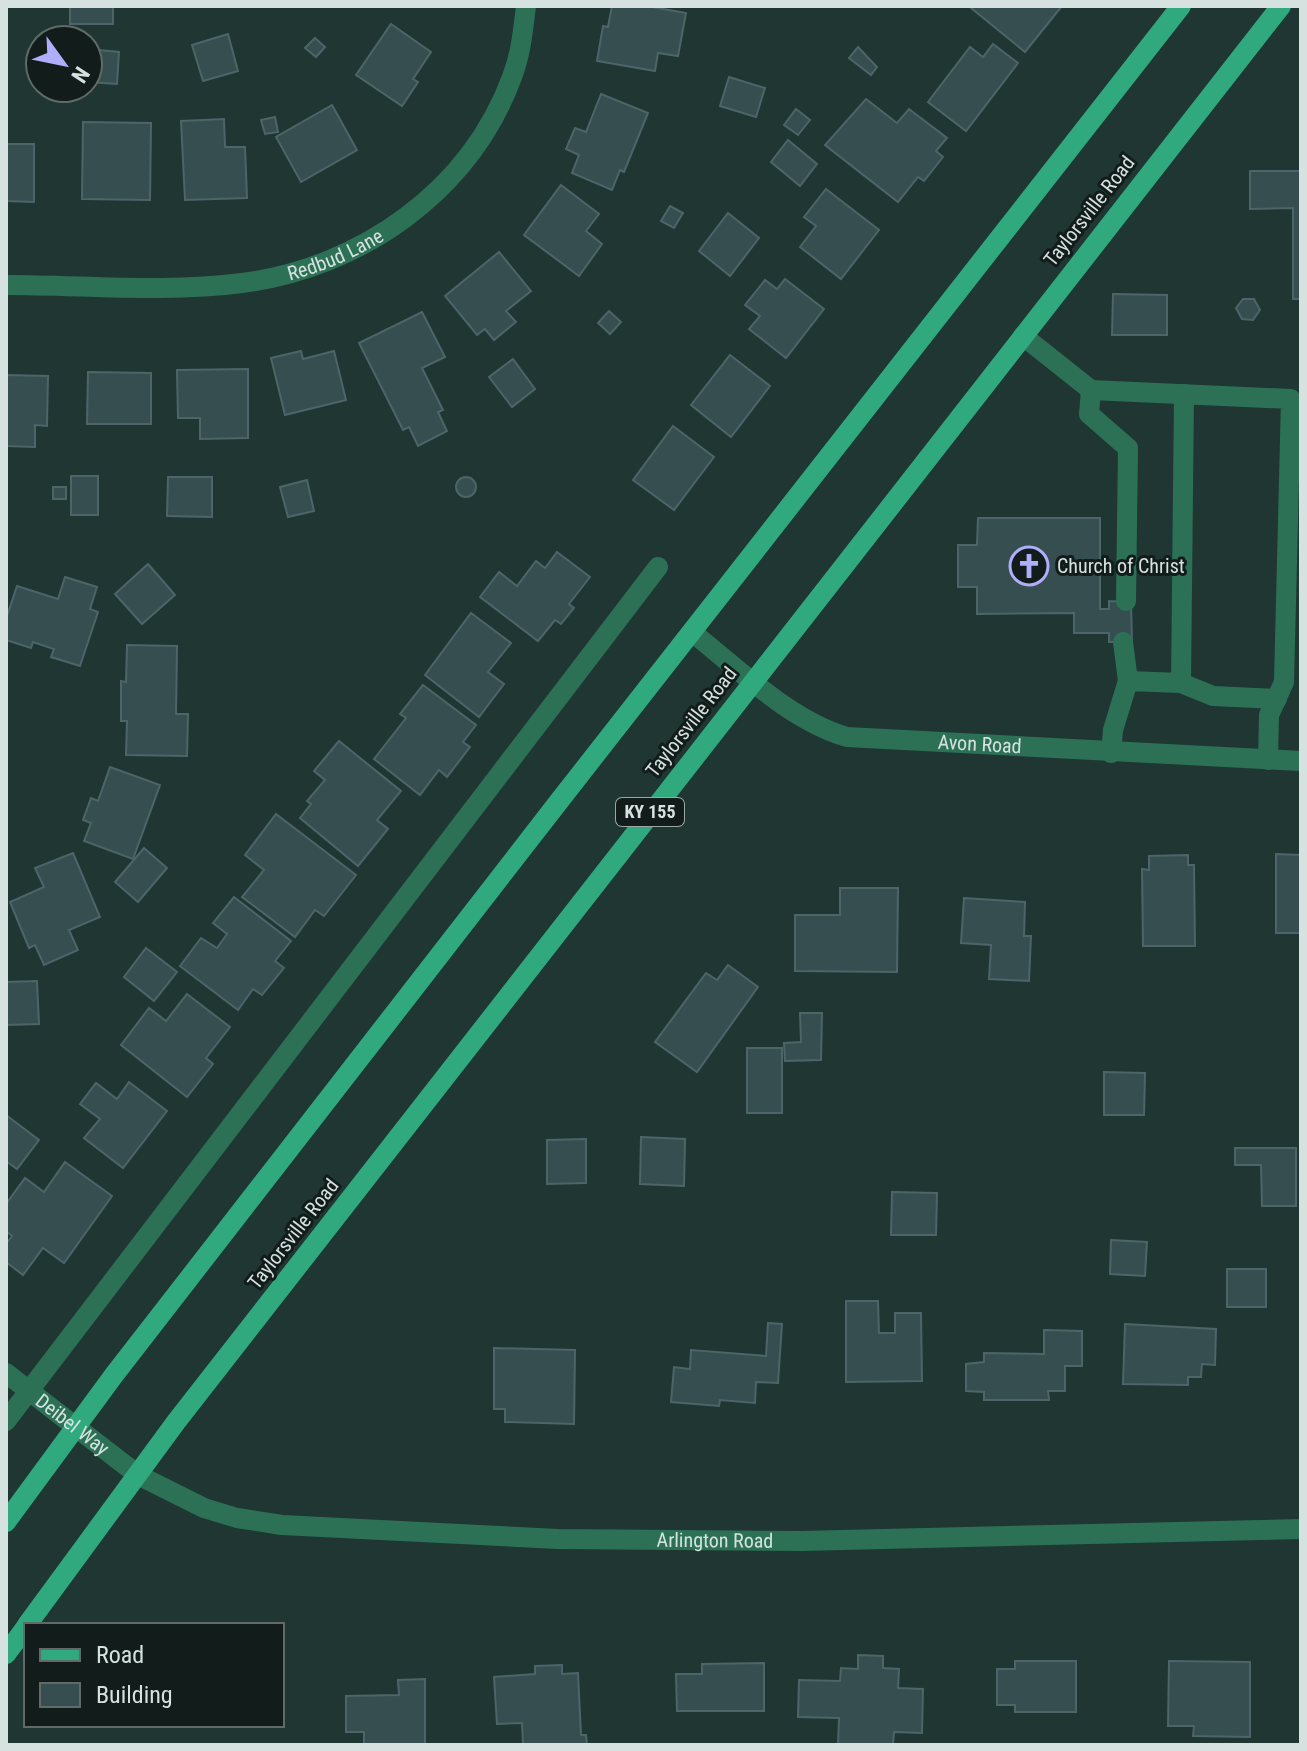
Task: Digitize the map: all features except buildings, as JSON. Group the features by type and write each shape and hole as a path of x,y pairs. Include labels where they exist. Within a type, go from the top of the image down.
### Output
{"main road":[{"path":"6,1522 114,1375 1181,6"},
{"name":"Taylorsville Road","path":"29,1623 138,1475 1281,6"},
{"name":"Taylorsville Road","path":"6,1654 24,1630"}],"street":[{"name":"Redbud Lane","path":"6,285 240,283 280,277 354,250 424,203 479,143 513,75 526,6"},
{"path":"1023,336 1091,390 1291,399 1284,682 1269,715 1268,760"},
{"path":"1091,390 1089,414 1100,427 1123,441 1128,448 1126,601"},
{"path":"1181,683 1184,394"},
{"path":"6,1421 658,567"},
{"name":"Avon Road","path":"693,633 821,730 847,737 1301,761"},
{"path":"1111,753 1113,730 1128,681 1123,642"},
{"path":"1128,681 1181,683 1213,696 1277,699"},
{"name":"Deibel Way","path":"6,1373 138,1475"},
{"name":"Arlington Road","path":"138,1475 204,1508 237,1518 282,1525 458,1536 801,1541 1301,1529"}],"place":[{"name":"Church of Christ","path":"1029,566"}]}
